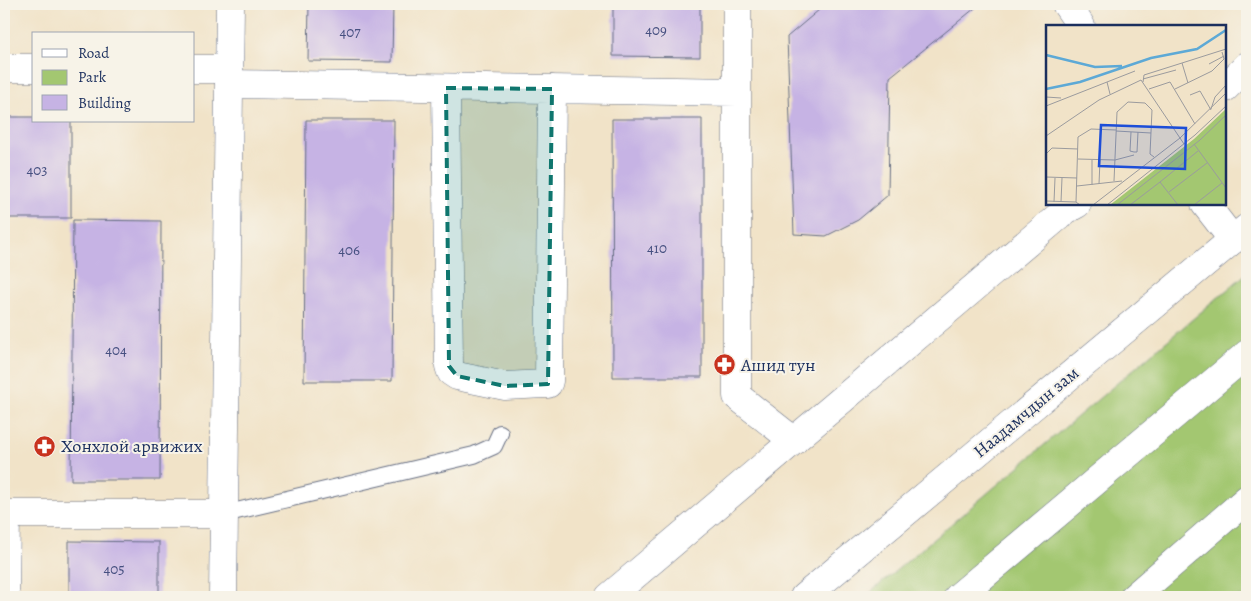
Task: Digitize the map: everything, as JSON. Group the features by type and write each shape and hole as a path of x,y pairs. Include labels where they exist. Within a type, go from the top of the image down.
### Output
{"main road":[{"path":"223,597 230,4"},
{"path":"737,4 737,396 794,441"},
{"path":"1066,4 1080,25"},
{"path":"1226,87 1247,66"},
{"path":"4,68 32,68"},
{"path":"195,69 229,77 446,88 737,92"},
{"path":"446,88 449,366 451,372 457,376 505,386 548,384 549,381 552,89"},
{"path":"608,597 1066,210 1074,205"},
{"path":"1206,205 1240,234"},
{"name":"Наадамчдын зам","path":"804,597 1240,234"},
{"path":"958,597 1247,354"},
{"path":"1134,597 1247,499"},
{"path":"5,597 5,514 224,514"}],"lane":[{"path":"224,514 474,455 494,446 500,433"}],"highlighted area":[{"path":"446,88 552,89 548,384 505,386 457,376 449,366"}],"green space":[{"path":"1247,273 1247,597 865,597"}],"building":[{"path":"309,4 393,4 392,62 308,61"},
{"path":"613,4 700,4 700,57 613,56"},
{"path":"826,4 980,4 890,77 888,195 858,220 826,236 794,234 787,37"},
{"path":"4,117 32,117 32,122 71,122 71,218 4,218"},
{"path":"612,119 702,119 702,377 613,377"},
{"path":"306,120 394,120 392,381 304,381"},
{"path":"73,220 161,221 160,480 71,480"},
{"path":"69,541 159,542 159,597 69,597"}],"place":[{"name":"Ашид тун","path":"725,365"},
{"name":"Хонхлой арвижих","path":"45,446"}]}
